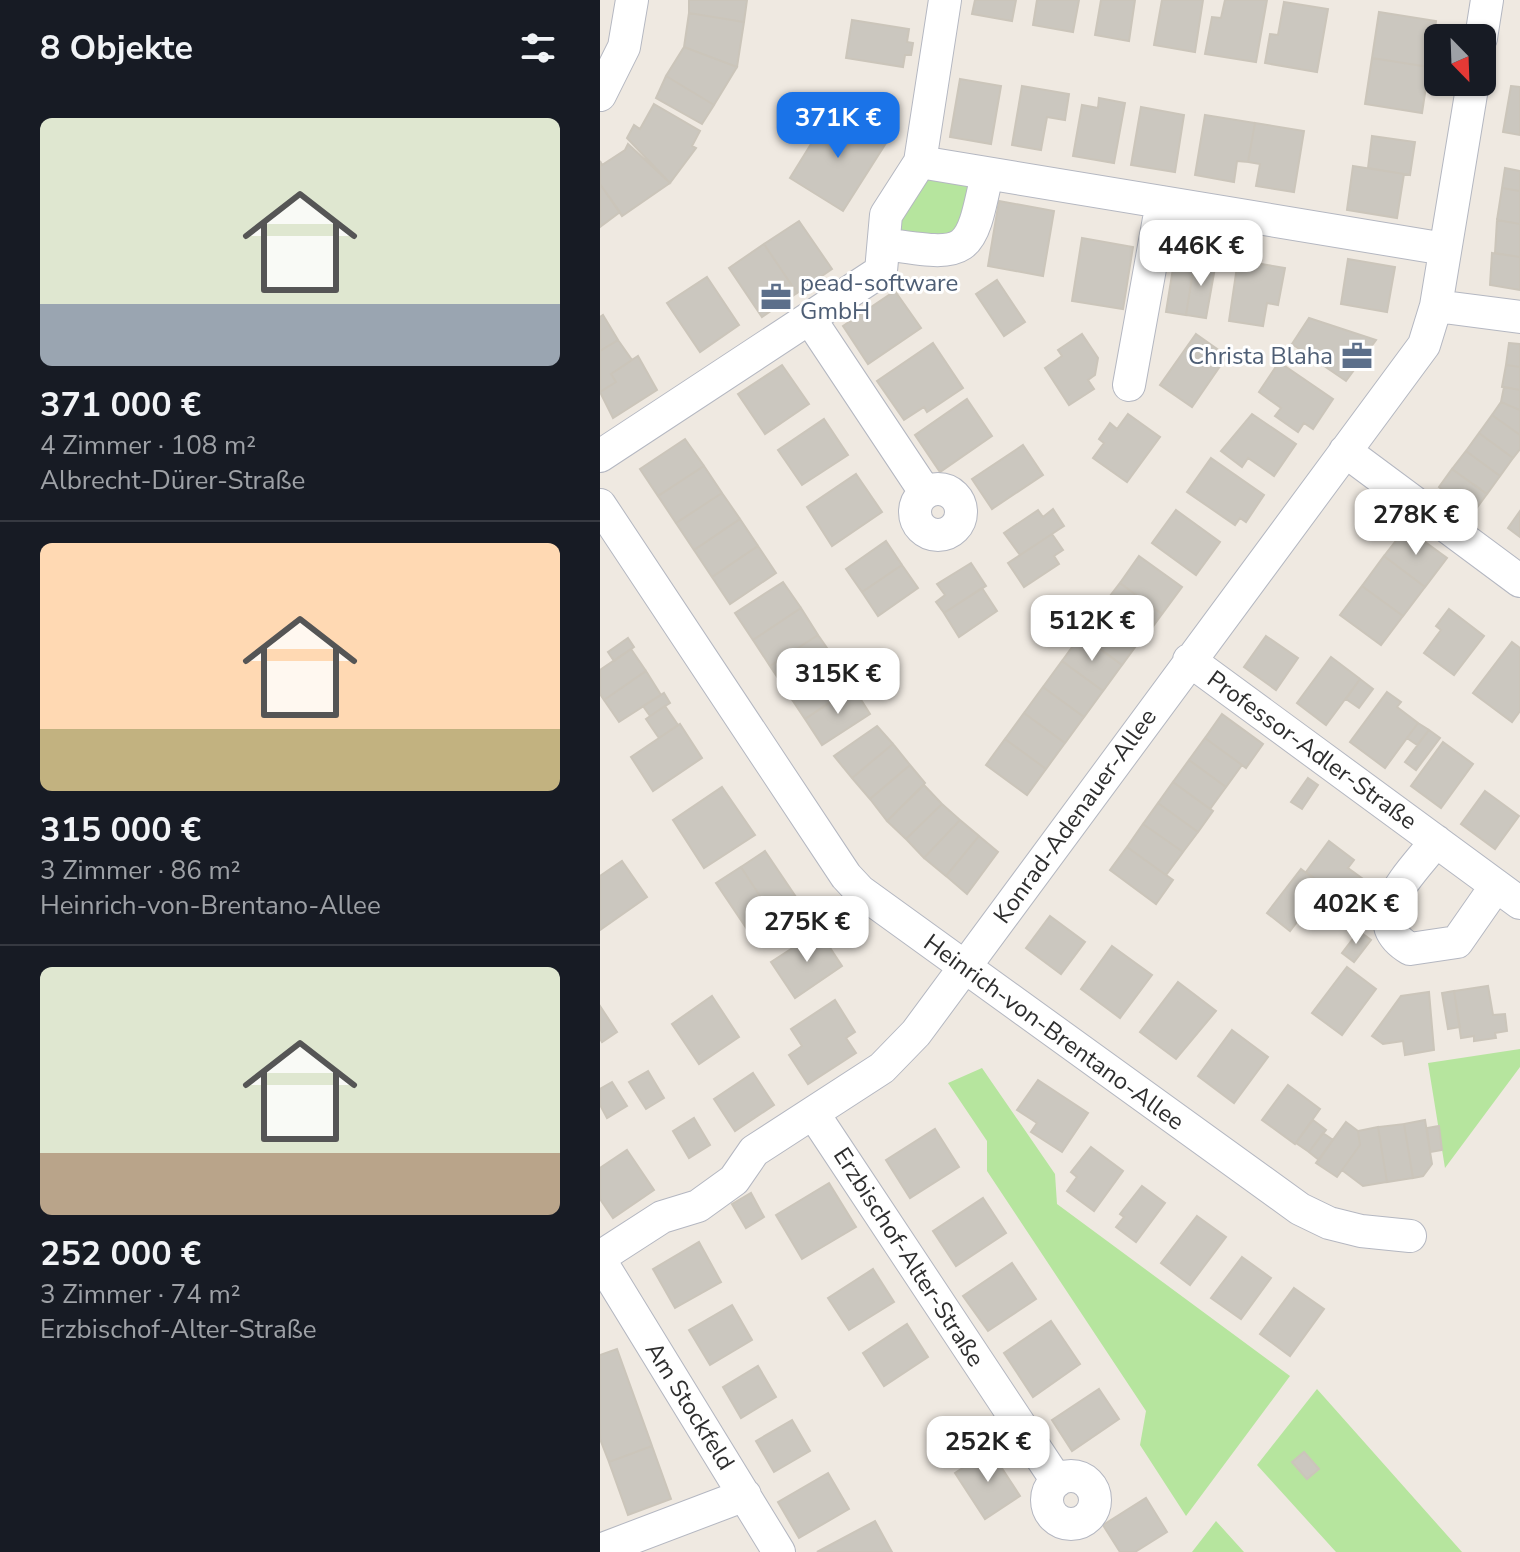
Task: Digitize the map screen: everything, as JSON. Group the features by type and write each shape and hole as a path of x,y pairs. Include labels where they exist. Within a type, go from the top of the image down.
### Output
{"street":[{"path":"600,95 624,47 632,0"},
{"path":"600,456 881,271 886,215 920,162 945,0"},
{"path":"1483,24 1487,0"},
{"name":"Konrad-Adenauer-Allee","path":"600,1259 662,1217 698,1206 734,1180 754,1151 882,1068 916,1033 1424,345 1436,306 1471,96"},
{"path":"920,162 1445,249"},
{"path":"885,244 937,252 959,248 975,231 987,174"},
{"path":"1129,385 1162,202"},
{"path":"1436,306 1520,317"},
{"path":"810,319 925,492"},
{"path":"1345,451 1520,581"},
{"name":"Heinrich-von-Brentano-Allee","path":"600,505 846,876 879,907 1300,1209 1329,1223 1361,1231 1410,1236"},
{"name":"Professor-Adler-Straße","path":"1189,660 1436,841 1508,894 1457,942 1410,949 1396,940 1387,919 1391,901 1436,841"},
{"name":"Erzbischof-Alter-Straße","path":"813,1113 1057,1481"},
{"name":"Am Stockfeld","path":"600,1259 779,1552"},
{"path":"600,1550 745,1495"}],"green space":[{"path":"928,175 972,182 964,229 942,245 897,240 899,217"},
{"path":"1520,1049 1520,1067 1445,1168 1428,1063"},
{"path":"982,1068 1055,1174 1057,1204 1290,1376 1186,1516 1140,1445 1146,1411 987,1171 987,1141 948,1083"},
{"path":"1317,1389 1462,1552 1336,1552 1257,1465"},
{"path":"1216,1521 1244,1552 1192,1552"}],"building":[{"path":"689,0 747,0 744,22 689,13"},
{"path":"975,0 1016,0 1012,21 972,14"},
{"path":"1037,0 1079,0 1073,32 1033,25"},
{"path":"1101,0 1135,0 1129,41 1095,35"},
{"path":"1162,0 1203,0 1195,52 1154,45"},
{"path":"1225,0 1267,0 1256,62 1205,54 1212,17 1221,18"},
{"path":"1284,2 1328,9 1317,72 1265,63 1270,34 1278,35"},
{"path":"1379,12 1436,21 1436,24 1424,24 1424,66 1372,58"},
{"path":"689,13 744,22 737,67 684,47"},
{"path":"852,20 909,29 907,42 913,43 911,55 905,55 903,67 846,58"},
{"path":"684,47 737,67 714,105 666,76"},
{"path":"1372,58 1424,66 1422,113 1365,104"},
{"path":"666,76 714,105 702,124 656,98"},
{"path":"960,79 1001,86 991,144 950,137"},
{"path":"1022,86 1069,94 1065,120 1047,117 1041,150 1012,145"},
{"path":"1511,86 1520,87 1520,135 1503,132"},
{"path":"1099,98 1125,103 1114,163 1073,156 1082,105 1098,108"},
{"path":"654,104 700,131 692,146 696,148 670,183 627,138 634,125 640,129"},
{"path":"1141,107 1184,115 1175,172 1131,165"},
{"path":"832,110 886,143 843,211 790,178"},
{"path":"1205,115 1255,123 1248,162 1237,161 1234,182 1195,175"},
{"path":"1255,123 1304,131 1294,192 1256,186 1260,164 1248,162"},
{"path":"1372,136 1415,142 1410,175 1368,168"},
{"path":"628,144 670,183 622,216 600,184 600,161 602,165 625,150"},
{"path":"1353,166 1404,174 1397,218 1347,210"},
{"path":"1505,168 1520,171 1520,191 1502,188"},
{"path":"600,184 620,212 600,227"},
{"path":"1502,188 1520,191 1520,224 1497,220"},
{"path":"999,201 1054,211 1043,276 988,266"},
{"path":"1497,220 1520,224 1520,257 1495,253"},
{"path":"799,221 832,269 797,293 764,244"},
{"path":"1082,238 1133,247 1123,309 1072,301"},
{"path":"764,244 797,293 762,317 729,268"},
{"path":"1492,253 1520,257 1520,290 1490,285"},
{"path":"1175,256 1195,259 1186,315 1166,312"},
{"path":"1195,259 1216,262 1206,318 1186,315"},
{"path":"1348,259 1395,267 1387,312 1341,304"},
{"path":"1238,260 1285,268 1278,305 1267,303 1263,326 1229,321"},
{"path":"707,277 739,325 700,352 667,303"},
{"path":"997,280 1025,322 1004,336 976,294"},
{"path":"895,291 921,328 868,364 843,326"},
{"path":"603,315 618,340 600,351 600,317"},
{"path":"1309,318 1376,340 1346,381 1292,344"},
{"path":"1082,334 1098,358 1095,375 1088,380 1094,389 1069,405 1045,368 1062,356 1058,350"},
{"path":"1196,334 1227,356 1192,407 1160,385"},
{"path":"618,340 632,360 611,374 616,382 600,392 600,351"},
{"path":"933,343 963,388 927,412 924,407 904,420 877,381"},
{"path":"1509,343 1520,344 1520,367 1506,365"},
{"path":"638,356 657,390 613,418 600,392 616,382 611,374"},
{"path":"1279,362 1333,399 1313,429 1304,423 1298,432 1275,416 1281,408 1259,392"},
{"path":"782,365 809,404 765,434 738,394"},
{"path":"1506,365 1520,367 1520,390 1502,387"},
{"path":"1504,387 1520,390 1520,410 1501,402"},
{"path":"967,399 992,436 940,472 915,435"},
{"path":"1501,402 1520,410 1520,435 1492,415"},
{"path":"1128,414 1160,437 1127,482 1093,458 1104,443 1099,439 1110,423 1117,429"},
{"path":"1252,414 1296,444 1274,476 1248,458 1242,467 1221,451"},
{"path":"1492,415 1520,435 1520,449 1513,458 1479,433"},
{"path":"824,419 848,455 802,485 778,450"},
{"path":"1479,433 1513,458 1500,476 1466,451"},
{"path":"685,439 704,466 658,496 640,469"},
{"path":"1023,445 1043,475 992,509 972,479"},
{"path":"1466,451 1500,476 1487,494 1452,469"},
{"path":"1211,458 1264,495 1246,522 1240,518 1235,525 1187,492"},
{"path":"704,466 722,493 676,523 658,496"},
{"path":"1452,469 1487,494 1473,513 1439,487"},
{"path":"856,474 882,512 832,546 807,507"},
{"path":"722,493 740,519 694,550 676,523"},
{"path":"1053,509 1064,526 1020,555 1004,533 1038,510 1043,517"},
{"path":"1176,510 1220,542 1196,575 1152,543"},
{"path":"1520,511 1520,537 1508,528"},
{"path":"740,519 758,546 712,577 694,550"},
{"path":"1406,528 1447,558 1425,587 1384,556"},
{"path":"1052,534 1063,550 1054,556 1059,564 1024,587 1008,563"},
{"path":"886,541 902,565 862,592 846,569"},
{"path":"758,546 776,573 730,604 712,577"},
{"path":"1139,556 1182,587 1162,614 1120,583"},
{"path":"1384,556 1425,587 1403,616 1362,586"},
{"path":"971,563 986,586 944,613 936,602 945,595 937,584"},
{"path":"902,565 918,588 878,616 862,592"},
{"path":"783,582 801,608 753,640 735,613"},
{"path":"1120,583 1162,614 1143,640 1100,609"},
{"path":"1362,586 1403,616 1381,645 1340,615"},
{"path":"982,588 997,611 959,637 944,613"},
{"path":"801,608 818,635 770,666 753,640"},
{"path":"1100,609 1141,639 1122,665 1081,635"},
{"path":"1449,609 1484,636 1454,675 1424,653 1441,630 1436,626"},
{"path":"818,635 836,661 787,692 770,666"},
{"path":"1081,635 1122,665 1103,691 1062,661"},
{"path":"1266,636 1298,658 1276,690 1244,667"},
{"path":"628,638 634,647 614,661 608,652"},
{"path":"1512,642 1520,648 1520,711 1512,722 1473,693"},
{"path":"631,649 646,671 604,700 600,694 600,670"},
{"path":"1331,657 1360,679 1326,725 1297,703"},
{"path":"836,661 853,687 805,719 787,692"},
{"path":"1062,661 1103,691 1084,717 1043,687"},
{"path":"646,671 661,695 619,722 604,700"},
{"path":"1360,679 1373,689 1359,708 1346,699"},
{"path":"853,687 870,714 822,745 805,719"},
{"path":"1043,687 1084,717 1065,743 1024,713"},
{"path":"1387,692 1401,702 1397,707 1418,723 1385,768 1350,742"},
{"path":"664,693 670,703 650,716 643,706"},
{"path":"665,706 678,725 659,738 646,719"},
{"path":"1024,713 1065,743 1046,769 1005,739"},
{"path":"1222,714 1263,744 1246,768 1205,738"},
{"path":"1418,723 1429,730 1417,745 1407,738"},
{"path":"680,724 702,758 653,791 631,757"},
{"path":"877,726 893,744 852,778 834,756"},
{"path":"1429,730 1440,738 1416,770 1405,762"},
{"path":"1205,738 1242,765 1226,787 1189,760"},
{"path":"1005,739 1046,769 1027,795 986,765"},
{"path":"1443,742 1473,764 1441,808 1411,786"},
{"path":"893,744 910,765 870,799 852,778"},
{"path":"1189,760 1226,787 1210,809 1173,782"},
{"path":"910,765 925,783 887,821 870,799"},
{"path":"1308,778 1318,785 1302,809 1291,802"},
{"path":"1173,782 1213,811 1198,832 1158,803"},
{"path":"924,785 942,804 906,839 887,821"},
{"path":"722,787 755,835 704,868 673,820"},
{"path":"1485,791 1519,816 1495,849 1461,824"},
{"path":"1158,803 1198,832 1183,852 1143,824"},
{"path":"942,804 960,820 924,858 906,839"},
{"path":"960,820 979,836 946,876 924,858"},
{"path":"1143,824 1183,852 1166,875 1127,847"},
{"path":"979,836 998,852 967,894 946,876"},
{"path":"1329,841 1354,860 1348,868 1363,879 1345,902 1306,872"},
{"path":"1127,847 1173,880 1156,904 1110,870"},
{"path":"765,851 796,897 771,913 741,867"},
{"path":"622,861 647,897 600,930 600,876"},
{"path":"741,867 771,913 747,929 716,883"},
{"path":"1301,869 1330,891 1322,901 1316,897 1290,931 1267,913"},
{"path":"1050,916 1085,942 1061,974 1026,948"},
{"path":"819,931 842,966 795,998 771,962"},
{"path":"1359,931 1371,940 1354,962 1342,953"},
{"path":"1112,946 1152,975 1120,1018 1081,989"},
{"path":"1347,967 1376,989 1342,1035 1312,1013"},
{"path":"1178,982 1216,1011 1176,1059 1140,1032"},
{"path":"1488,986 1493,1015 1505,1014 1507,1031 1495,1033 1496,1038 1474,1041 1474,1036 1461,1038 1454,991"},
{"path":"1454,991 1460,1027 1448,1029 1442,993"},
{"path":"1429,992 1434,1050 1405,1055 1403,1041 1383,1044 1372,1036 1401,996"},
{"path":"712,996 739,1037 699,1064 672,1024"},
{"path":"835,1000 855,1032 846,1038 856,1053 808,1084 789,1055 802,1046 791,1029"},
{"path":"600,1006 617,1032 602,1042 600,1039"},
{"path":"1232,1030 1268,1057 1234,1103 1198,1076"},
{"path":"648,1071 664,1098 646,1109 629,1082"},
{"path":"753,1073 774,1105 735,1131 714,1099"},
{"path":"1038,1080 1088,1113 1062,1152 1031,1132 1037,1123 1017,1110"},
{"path":"612,1082 627,1106 607,1118 600,1105 600,1089"},
{"path":"1288,1085 1320,1109 1295,1144 1262,1120"},
{"path":"694,1118 710,1145 689,1158 673,1131"},
{"path":"1313,1120 1326,1130 1309,1152 1296,1143"},
{"path":"1425,1120 1432,1164 1423,1176 1413,1178 1404,1124"},
{"path":"1346,1122 1358,1131 1360,1145 1337,1177 1316,1163"},
{"path":"1404,1124 1413,1178 1387,1182 1378,1127"},
{"path":"1439,1126 1442,1150 1430,1152 1427,1128"},
{"path":"1378,1127 1387,1182 1363,1186 1342,1170 1360,1145 1358,1131"},
{"path":"935,1129 959,1167 910,1198 886,1160"},
{"path":"1323,1133 1333,1140 1319,1160 1309,1152"},
{"path":"1091,1147 1123,1171 1094,1211 1067,1191 1077,1177 1071,1172"},
{"path":"627,1150 654,1190 613,1218 600,1199 600,1168"},
{"path":"829,1183 856,1227 802,1259 776,1215"},
{"path":"1142,1186 1165,1203 1136,1242 1116,1227 1124,1217 1120,1214"},
{"path":"751,1193 764,1217 746,1228 732,1204"},
{"path":"983,1198 1006,1233 956,1266 933,1231"},
{"path":"1197,1216 1226,1237 1190,1285 1161,1263"},
{"path":"699,1242 721,1282 675,1308 653,1269"},
{"path":"1242,1257 1271,1278 1241,1319 1211,1298"},
{"path":"1012,1263 1036,1299 988,1331 963,1296"},
{"path":"873,1269 894,1302 849,1330 828,1298"},
{"path":"1294,1288 1324,1309 1290,1356 1260,1334"},
{"path":"732,1305 752,1340 710,1365 689,1330"},
{"path":"1051,1321 1080,1364 1033,1397 1004,1353"},
{"path":"907,1324 928,1357 884,1386 863,1353"},
{"path":"617,1349 652,1446 609,1462 600,1439 600,1355"},
{"path":"758,1366 776,1397 741,1418 723,1387"},
{"path":"1099,1389 1119,1419 1072,1451 1052,1420"},
{"path":"792,1420 810,1451 774,1472 756,1441"},
{"path":"652,1446 671,1499 628,1515 609,1462"},
{"path":"990,1450 1020,1496 985,1519 955,1473"},
{"path":"1304,1452 1319,1469 1307,1479 1292,1462"},
{"path":"828,1473 849,1509 799,1538 778,1502"},
{"path":"1146,1498 1167,1532 1135,1552 1120,1552 1103,1525"},
{"path":"875,1521 892,1552 817,1552"}],"place":[{"name":"pead-software GmbH","path":"776,297"},
{"name":"Christa Blaha","path":"1357,356"}]}
